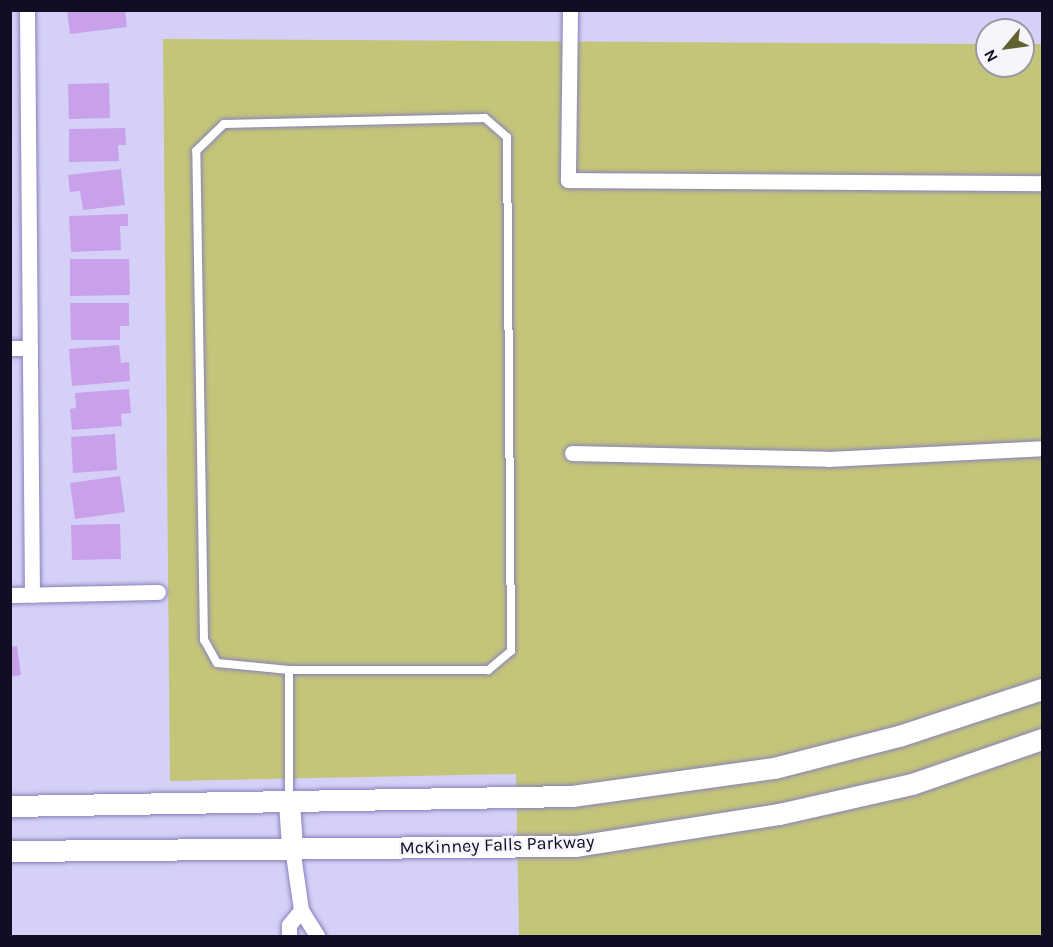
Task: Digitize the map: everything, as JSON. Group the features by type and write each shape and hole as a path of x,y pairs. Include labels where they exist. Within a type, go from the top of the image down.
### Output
{"main road":[{"path":"10,806 572,796 774,768 898,736 1042,689"},
{"name":"McKinney Falls Parkway","path":"10,851 292,847 477,849 576,846 670,833 912,784 1042,739"},
{"path":"289,802 292,847"}],"street":[{"path":"27,10 32,595"},
{"path":"570,10 568,180 1042,183"},
{"path":"10,348 30,348"},
{"path":"572,453 828,459 1042,448"},
{"path":"10,596 158,592"},
{"path":"292,847 301,910 316,936"},
{"path":"289,936 289,925 301,910"}],"lane":[{"path":"485,118 507,137 511,651 488,670 289,670 217,663 204,640 196,151 224,124 485,118"},
{"path":"289,670 289,802"}],"green space":[{"path":"163,39 975,44 975,78 1035,78 1035,44 1042,44 1042,936 519,936 516,774 170,781"}],"building":[{"path":"67,10 125,10 127,27 70,34"},
{"path":"109,83 110,118 69,119 68,84"},
{"path":"125,128 126,145 118,145 119,161 69,162 69,129"},
{"path":"121,169 125,205 83,210 80,191 70,192 68,175"},
{"path":"128,214 128,226 120,226 121,250 71,252 69,216"},
{"path":"70,259 129,259 130,295 70,296"},
{"path":"70,303 129,303 129,326 120,326 120,340 71,340"},
{"path":"119,345 121,363 129,362 130,381 72,386 69,349"},
{"path":"129,389 131,413 121,414 122,426 72,430 70,409 76,408 75,393"},
{"path":"115,434 117,470 73,473 71,437"},
{"path":"120,476 125,512 75,519 70,483"},
{"path":"120,524 121,559 72,560 71,525"},
{"path":"17,646 21,675 10,677 10,647"}]}
